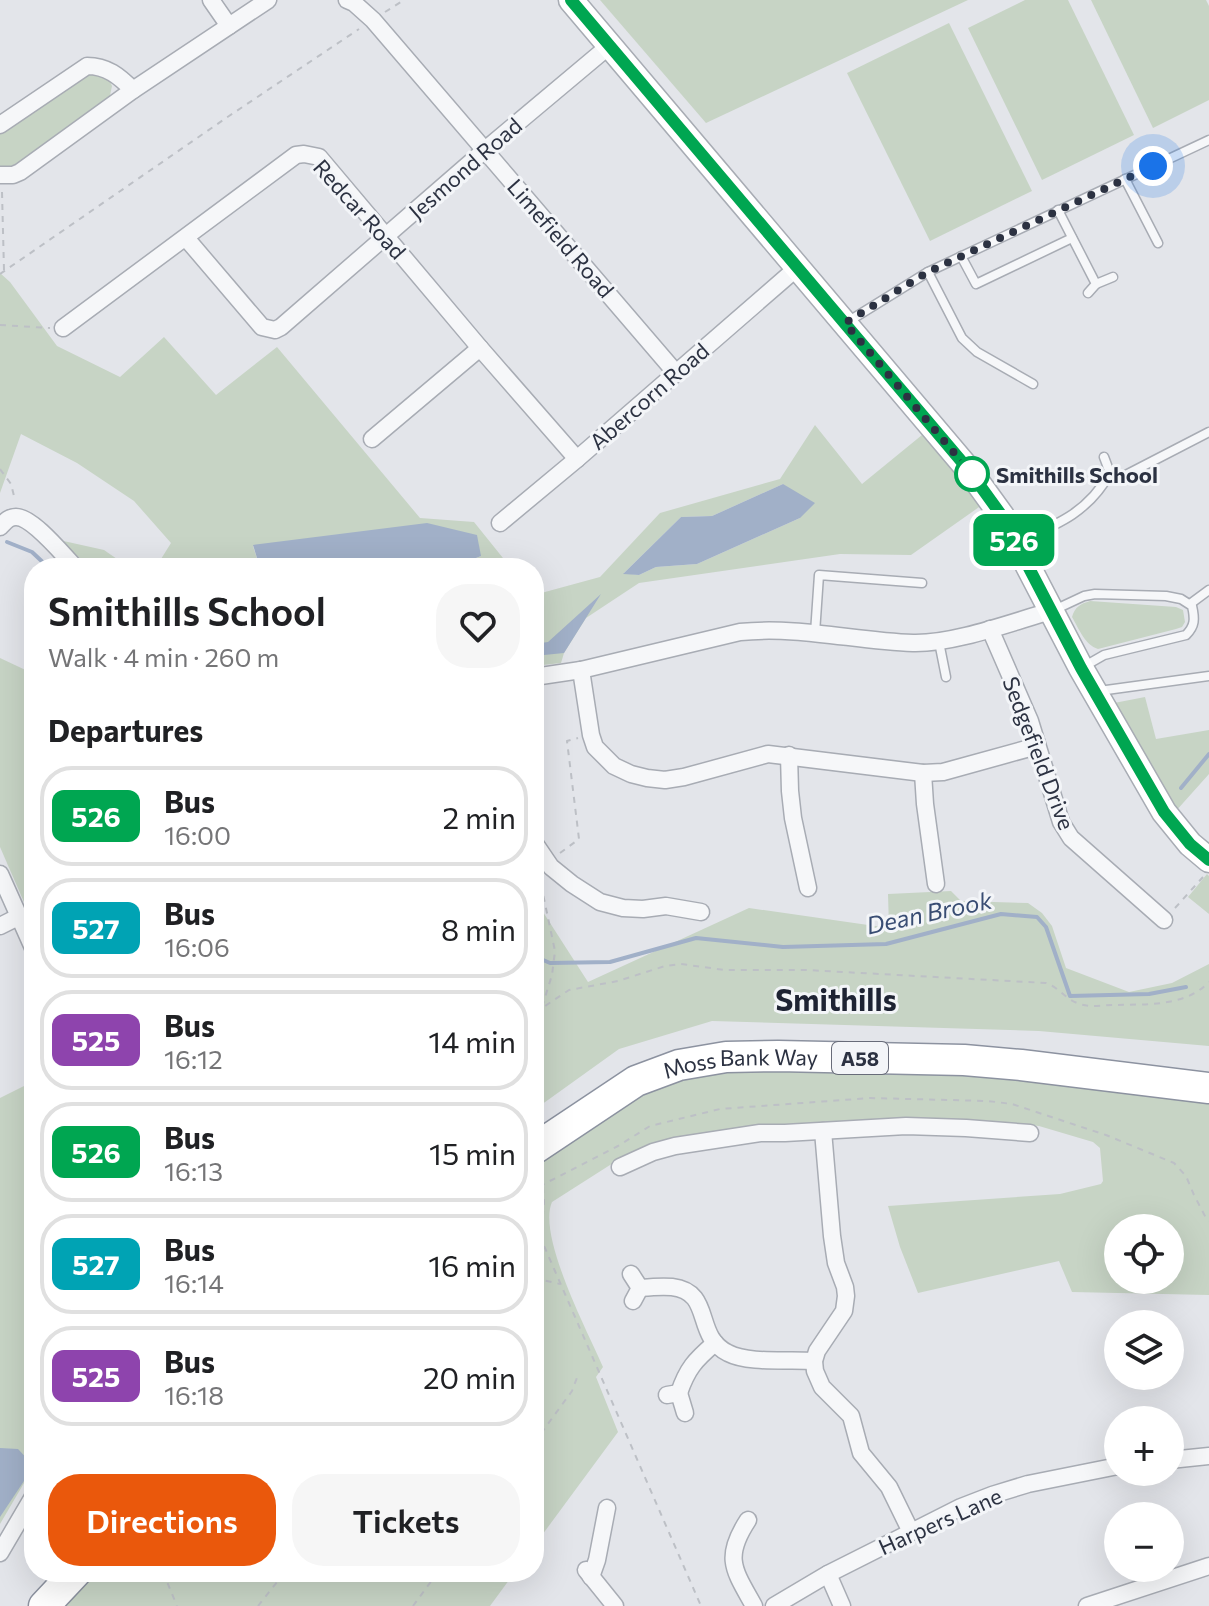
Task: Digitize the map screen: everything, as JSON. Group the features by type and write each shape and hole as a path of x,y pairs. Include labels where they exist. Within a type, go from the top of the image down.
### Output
{"highway":[{"name":"Moss Bank Way","path":"544,1123 624,1069 673,1052 723,1042 997,1048 1209,1068"},
{"name":"Moss Bank Way","path":"544,1142 636,1081 679,1065 726,1057 964,1060 1209,1088"},
{"path":"23,1606 44,1582"},
{"path":"44,1606 67,1582"}],"street":[{"path":"211,0 229,26"},
{"path":"0,175 20,172 133,90 268,0"},
{"name":"Limefield Road","path":"347,0 373,20 676,373"},
{"path":"571,0 968,469 1002,516 1081,668 1164,812 1190,844 1209,860"},
{"name":"Jesmond Road","path":"186,238 262,327 275,330 609,46"},
{"path":"0,125 87,66 110,70 133,90"},
{"name":"Redcar Road","path":"63,328 296,155 319,157 577,459"},
{"name":"Abercorn Road","path":"500,523 798,267"},
{"path":"372,439 480,348"},
{"path":"0,527 8,519 19,517 29,522 66,558"},
{"path":"544,676 581,670 740,632 815,633 914,643 939,641 1051,611"},
{"name":"Sedgefield Drive","path":"990,629 1030,721 1061,822 1071,838 1135,903 1164,920"},
{"path":"581,670 595,747 614,766 647,778 665,780 684,777 768,754 923,773 943,772 1037,746"},
{"path":"789,755 793,818 808,888"},
{"path":"923,773 936,884"},
{"path":"783,856 801,853"},
{"path":"544,857 572,884 600,902 623,908 666,906 695,914"},
{"path":"0,874 24,926"},
{"path":"0,926 20,916"},
{"path":"620,1167 645,1163 675,1146 760,1133 906,1126 948,1127 1007,1139 1030,1133"},
{"path":"823,1131 825,1236 845,1287 846,1304 838,1321 821,1343 814,1361 822,1387 851,1416 861,1453 889,1487 911,1532"},
{"path":"635,1288 670,1287 690,1294 702,1310 706,1329 715,1343 729,1354 740,1358 814,1361"},
{"path":"685,1413 673,1394 691,1366 715,1343"},
{"path":"1184,1459 1209,1456"},
{"name":"Harpers Lane","path":"774,1606 828,1574 992,1495 1028,1484 1104,1469"},
{"path":"607,1508 597,1560 587,1572 615,1606"},
{"path":"0,1553 24,1512"},
{"path":"748,1520 737,1538 733,1567 754,1606"},
{"path":"1087,1606 1209,1566"},
{"path":"828,1574 842,1606"}],"lane":[{"path":"845,323 928,272 1209,140"},
{"path":"1125,179 1158,243"},
{"path":"1058,210 1096,284"},
{"path":"961,256 976,284 1072,238"},
{"path":"928,272 962,338 977,352 1033,384"},
{"path":"1088,293 1096,284 1113,277"},
{"path":"1107,477 1118,479 1209,432"},
{"path":"1016,542 1059,524 1080,511 1110,473 1104,457"},
{"path":"815,633 819,575 922,583"},
{"path":"1190,604 1209,590"},
{"path":"1051,611 1095,594 1166,596 1181,599 1192,606 1195,618 1186,635 1104,655 1081,668"},
{"path":"939,641 946,677"},
{"path":"1095,691 1209,676"}],"path":[{"path":"0,274 404,0"},
{"path":"0,175 4,270"},
{"path":"0,325 63,328"},
{"path":"0,469 11,484 19,517"},
{"path":"544,873 549,865 579,839 567,741 591,735"},
{"path":"1164,920 1209,870"},
{"path":"544,899 555,951 544,1001"},
{"path":"544,1007 569,990 681,964 725,970 806,970 1046,983 1075,1003 1088,1006 1164,1004 1190,996 1209,982"},
{"path":"544,1246 701,1606"},
{"path":"544,1280 562,1285"},
{"path":"544,1429 572,1391 578,1375"},
{"path":"167,1582 177,1606"},
{"path":"258,1606 277,1582"},
{"path":"413,1606 431,1582"}],"green space":[{"path":"600,0 968,0 706,123"},
{"path":"1025,0 1068,0 1134,135 1042,180 968,28"},
{"path":"1091,0 1206,0 1209,6 1209,100 1153,128"},
{"path":"949,23 1032,191 930,241 847,73"},
{"path":"87,73 108,77 112,86 109,100 16,166 0,168 0,133"},
{"path":"0,273 57,346 120,377 164,337 216,395 277,347 420,518 474,522 503,558 253,546 257,558 162,558 171,543 134,501 77,463 21,434 0,493"},
{"path":"815,425 862,484 922,435 982,505 911,555 840,554 639,583 586,618 561,663 544,665 544,592 600,577 660,513 780,479","holes":["783,484 800,518 697,564 656,567 639,575 624,573 681,517 712,516"]},
{"path":"59,540 104,550 116,558 80,558"},
{"path":"1090,601 1176,607 1183,610 1185,622 1176,629 1098,649 1086,640 1072,617 1078,606"},
{"path":"0,658 24,669 24,902 0,847"},
{"path":"1145,697 1156,739 1209,730 1209,774 1175,812 1109,704"},
{"path":"1207,874 1209,876 1209,914 1188,897"},
{"path":"951,891 961,901 1028,903 1042,913 1052,926 1066,968 1129,992 1172,983 1209,964 1209,1046 1039,1031 712,1021 619,1049 544,1103 544,914 588,982 749,908 889,928 888,894"},
{"path":"724,1067 983,1070 1209,1098 1209,1295 1163,1294 1184,1294 1184,1214 1104,1214 1104,1293 1072,1292 1059,1261 918,1293 888,1206 1060,1194 1101,1184 1100,1148 1093,1142 1039,1126 929,1119 766,1125 729,1133 674,1138 647,1146 610,1165 552,1202 549,1217 558,1260 603,1367 596,1377 618,1432 544,1532 544,1158 598,1117 645,1088"},
{"path":"24,1086 24,1483 0,1524 0,1098"},
{"path":"82,1582 508,1582 490,1606 60,1606"}],"water":[{"path":"783,484 815,503 800,518 697,564 656,567 639,575 623,574 681,517 712,516"},
{"path":"427,523 477,535 481,556 257,558 253,545"},
{"path":"601,594 564,653 544,655 544,643"},
{"path":"0,1448 18,1449 24,1455 24,1481 0,1517"}],"waterway":[{"name":"Dean Brook","path":"7,542 32,552 38,558"},
{"name":"Dean Brook","path":"1181,788 1209,754"},
{"name":"Dean Brook","path":"544,960 550,963 610,962 696,938 783,947 886,944 1001,914 1037,917 1046,927 1070,996 1149,994 1186,987"}],"bus line":[{"name":"526","path":"571,0 968,469 1002,516 1081,668 1164,812 1190,844 1209,860"}],"place":[{"name":"Smithills School","path":"972,474"}],"district":[{"name":"Smithills","path":"836,998"}],"route":[{"path":"972,474 845,323 928,272 1153,166"}]}
